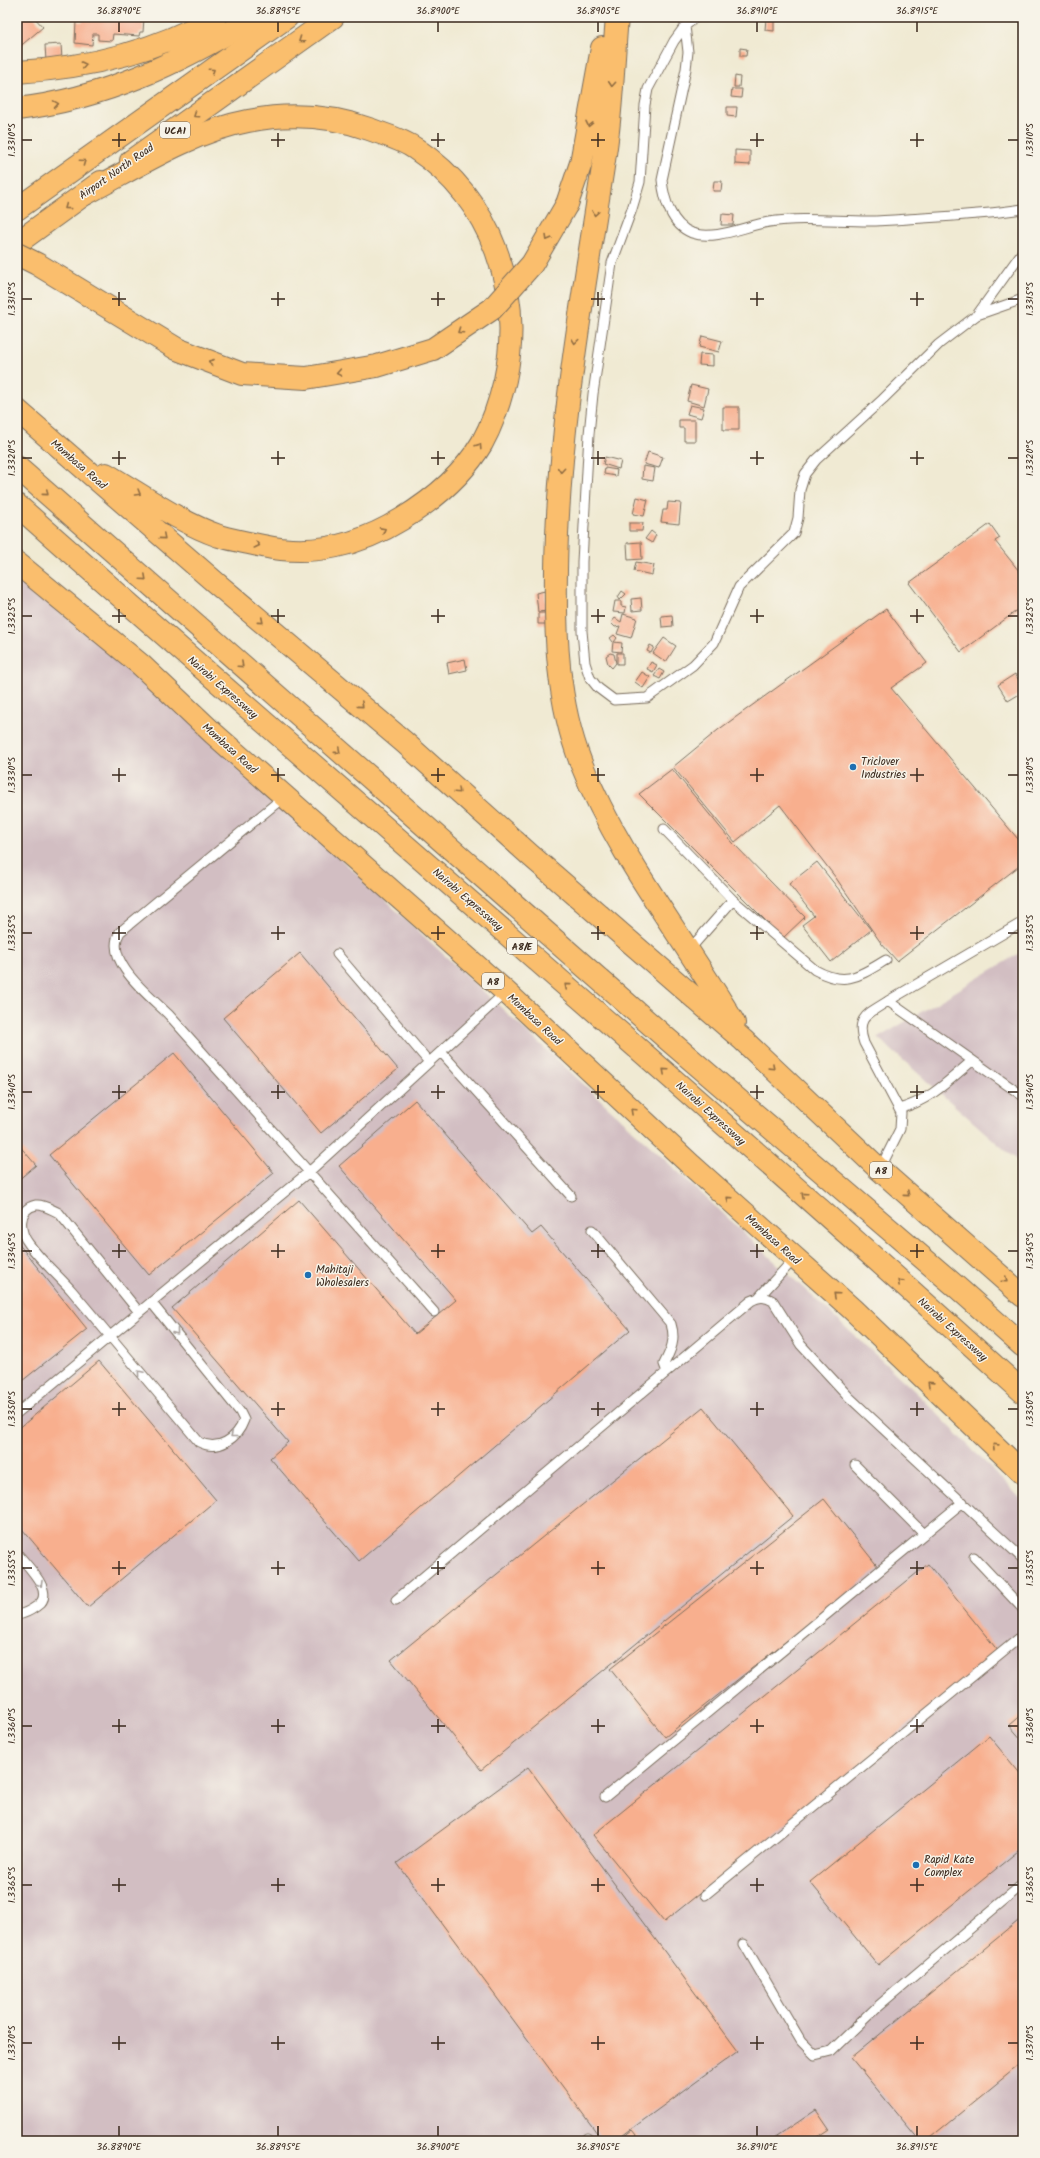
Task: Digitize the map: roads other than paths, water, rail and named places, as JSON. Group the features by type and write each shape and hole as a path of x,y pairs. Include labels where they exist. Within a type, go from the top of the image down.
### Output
{"main road":[{"path":"17,72 76,66 106,60 177,36 215,17"},
{"path":"17,109 61,103 130,82 159,70 255,17"},
{"name":"UCA1","path":"17,209 287,17"},
{"name":"Airport North Road","path":"17,243 333,17"},
{"path":"17,254 37,264 177,349 242,374 306,378 377,366 433,349 492,309 532,264 567,204 581,163 609,17"},
{"path":"617,17 612,97 606,151 575,342 564,427 557,519 557,657 564,712 580,762 598,802 636,873 689,950 744,1040"},
{"path":"57,444 186,520 219,536 265,547 325,550 370,538 417,510 453,481 482,443 492,421 500,402 510,355 508,297 504,275 499,254 484,222 455,183 432,160 413,147 395,138 346,121 319,116 293,116 248,120 215,129 186,142 85,194"},
{"name":"Mombasa Road","path":"17,410 216,583 398,737 530,855 744,1040 880,1169 1023,1296"},
{"name":"A8/E","path":"17,467 666,1038 959,1289 1023,1346"},
{"name":"Nairobi Expressway","path":"17,505 218,683 636,1046 1023,1392"},
{"name":"Mombasa Road","path":"17,562 141,665 285,796 506,992 691,1165 852,1309 1023,1473"}],"lane":[{"path":"696,17 685,26 664,56 648,89 645,105 640,182 632,209 612,263 593,394 588,441 582,595 586,663 590,678 598,688 614,700 647,698 693,665 714,643 739,587 794,533 798,518 800,490 805,474 812,465 939,344 976,315 1023,251"},
{"path":"685,26 688,52 686,69 662,180 664,195 669,211 678,223 690,232 700,235 720,233 782,220 872,221 1001,212 1023,209"},
{"path":"976,315 1023,299"},
{"path":"285,796 120,932 116,939 115,951 127,973 169,1015 310,1171 434,1312"},
{"path":"664,829 733,900 815,970 826,976 837,979 858,976 886,960"},
{"path":"689,950 733,900"},
{"path":"880,1169 900,1129 902,1119 899,1109 864,1043 860,1031 861,1023 866,1015 888,1001 1023,922"},
{"path":"337,954 429,1062"},
{"path":"17,1412 310,1171 506,992"},
{"path":"888,1001 1023,1096"},
{"path":"441,1052 571,1196"},
{"path":"899,1109 930,1097 972,1060"},
{"path":"139,1312 59,1213 45,1206 36,1205 27,1210 20,1221 21,1230 29,1244 110,1336 199,1442 213,1447 220,1446 238,1431 244,1420 240,1412 151,1302"},
{"path":"592,1230 671,1324 674,1341 671,1351 664,1364 667,1372"},
{"path":"396,1600 750,1301 759,1297 795,1258"},
{"path":"759,1297 772,1301 801,1345 850,1397 1023,1558"},
{"path":"855,1465 924,1534"},
{"path":"605,1797 963,1502"},
{"path":"17,1553 42,1586 45,1595 41,1603 25,1614 17,1615"},
{"path":"974,1557 1023,1610"},
{"path":"705,1895 1023,1635"},
{"path":"744,1944 801,2041 815,2056 831,2051 877,2007 1023,1884"}],"place":[{"name":"Triclover Industries","path":"853,767"},
{"name":"Mahitaji Wholesalers","path":"308,1275"},
{"name":"Rapid Kate Complex","path":"916,1865"}]}
